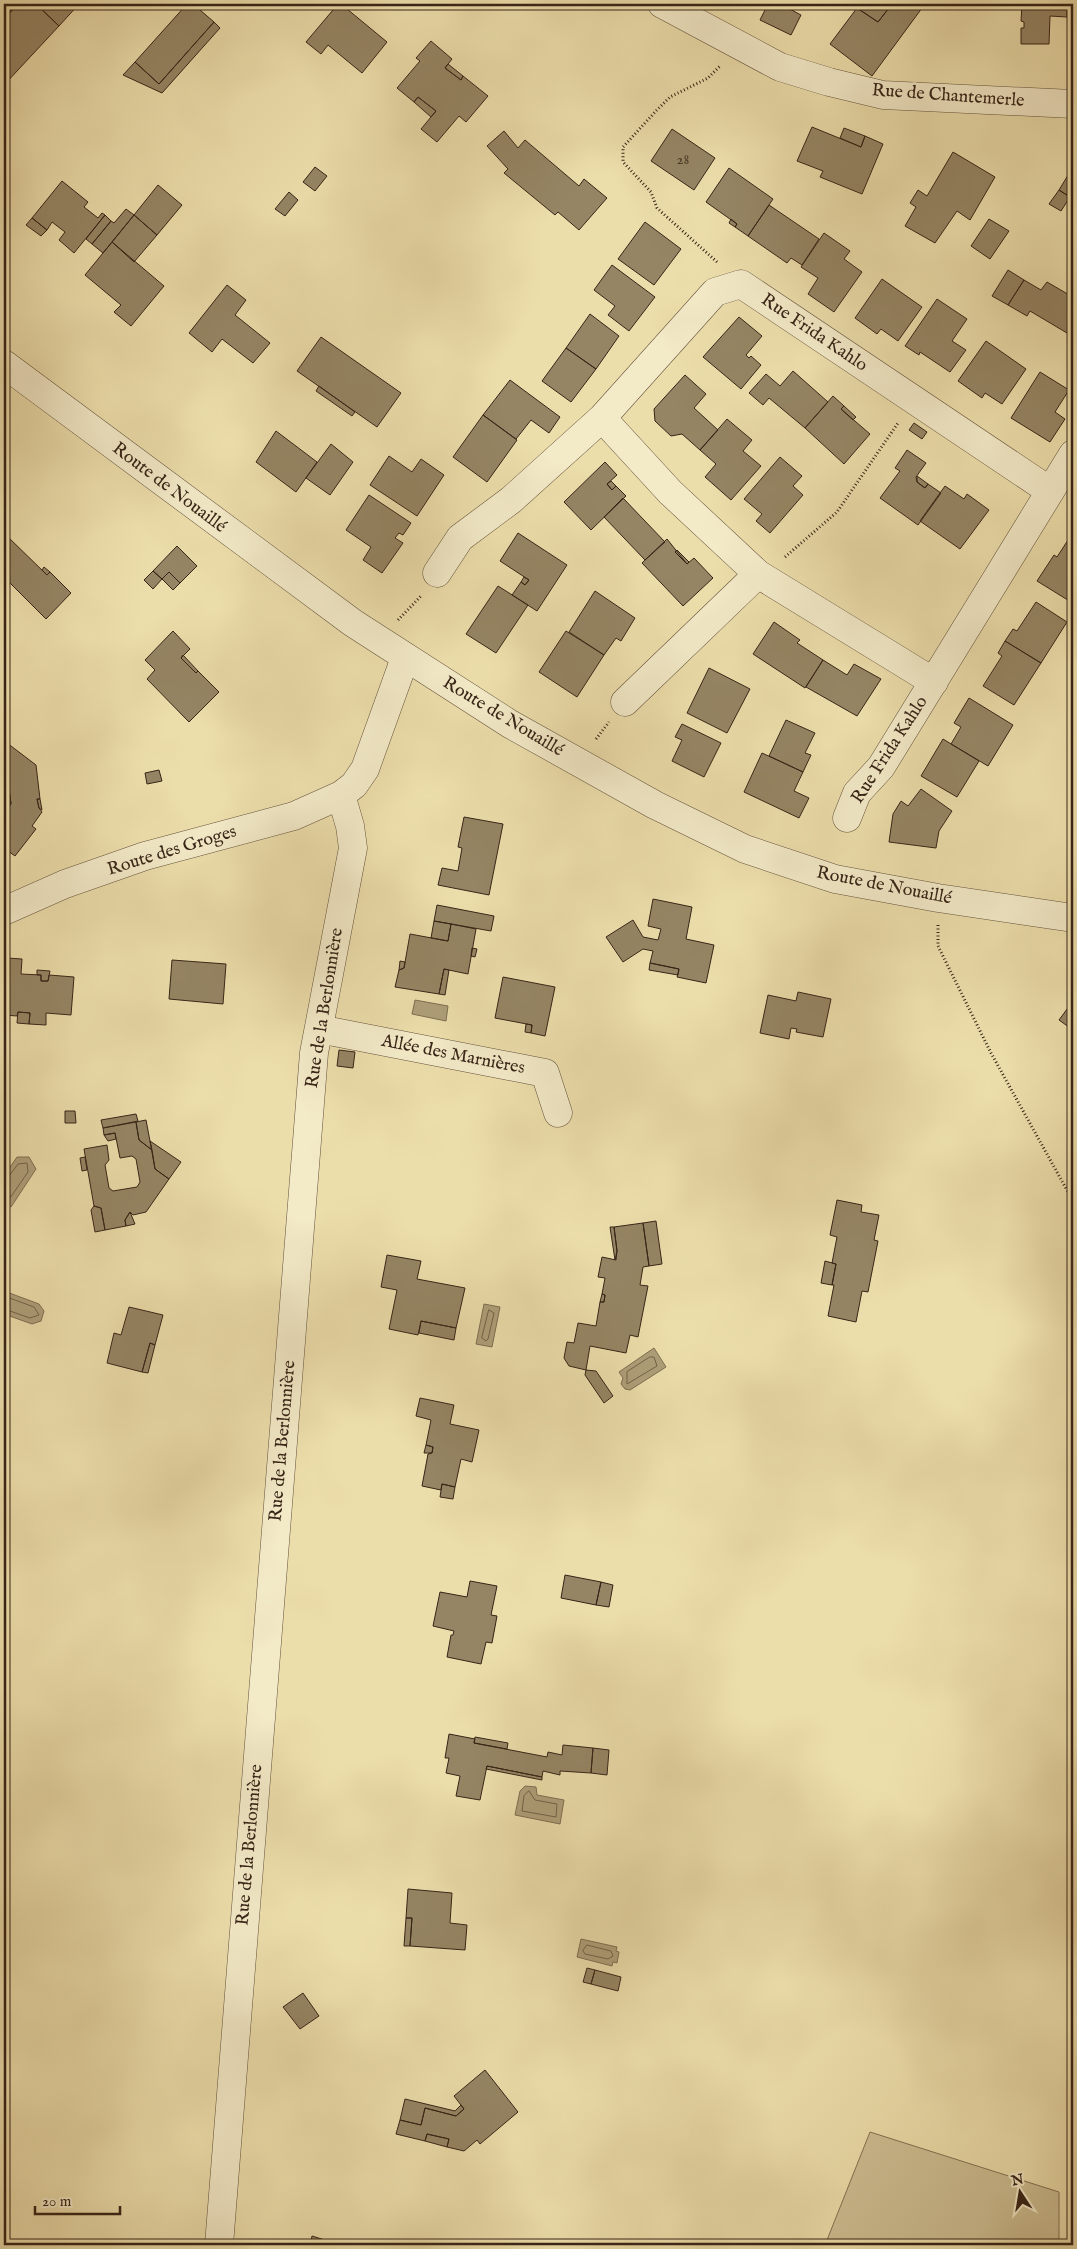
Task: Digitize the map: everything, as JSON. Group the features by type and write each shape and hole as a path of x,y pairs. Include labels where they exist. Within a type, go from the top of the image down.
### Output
{"street":[{"name":"Rue de Chantemerle","path":"662,4 741,48 780,67 829,82 883,95 1073,104"},
{"name":"Rue Frida Kahlo","path":"740,284 1050,491"},
{"path":"438,573 460,538 512,500 602,418 715,292 740,284"},
{"name":"Route de Nouaillé","path":"4,364 252,550 405,658 510,724 655,805 745,849 835,879 938,898 1073,918"},
{"name":"Rue Frida Kahlo","path":"602,418 670,492 758,574 934,682"},
{"name":"Rue Frida Kahlo","path":"847,818 857,793 882,766 1073,454"},
{"path":"625,702 758,574"},
{"path":"341,795 354,785 365,769 405,658"},
{"name":"Route des Groges","path":"4,911 65,884 145,856 294,816 341,795"},
{"name":"Rue de la Berlonnière","path":"219,2245 314,1053 353,848 350,826 341,795"},
{"name":"Allée des Marnières","path":"319,1030 545,1073 558,1113"}],"path":[{"path":"740,284 657,208 651,192 623,162 623,148 670,97 708,78 714,70 724,64 741,48"},
{"path":"758,574 774,567 837,512 914,400"},
{"path":"382,642 438,573"},
{"path":"391,614 407,624"},
{"path":"594,742 602,746"},
{"path":"938,898 938,946 991,1053 1073,1201"}],"shaded area":[{"path":"870,2132 1059,2192 1059,2245 825,2245"}],"water":[{"path":"415,1000 448,1006 446,1021 412,1014"},
{"path":"17,1157 29,1157 36,1169 11,1207 4,1202 4,1176"},
{"path":"4,1291 39,1304 44,1311 41,1321 32,1324 4,1314"},
{"path":"484,1304 500,1307 492,1347 476,1344"},
{"path":"654,1348 666,1367 630,1390 625,1389 621,1384 623,1378 619,1372"},
{"path":"525,1786 536,1787 537,1795 564,1800 560,1824 515,1815 520,1791"},
{"path":"581,1939 617,1947 616,1951 619,1952 617,1963 613,1962 612,1966 577,1957"}],"building":[{"path":"4,4 18,4 4,19"},
{"path":"18,4 36,4 59,26 4,85 4,19"},
{"path":"36,4 79,4 59,26"},
{"path":"187,4 193,4 214,22 159,84 135,62"},
{"path":"338,4 341,4 387,42 362,73 328,45 321,54 306,42"},
{"path":"768,4 780,4 801,15 791,35 760,20"},
{"path":"860,4 892,4 878,22 857,8"},
{"path":"892,4 925,4 872,76 830,44 857,8 878,22"},
{"path":"1022,4 1067,4 1067,17 1050,16 1049,44 1021,44 1021,28 1024,28 1024,22 1021,21"},
{"path":"214,22 220,28 162,93 123,75 135,62 159,84"},
{"path":"431,41 452,59 445,68 461,80 463,76 488,96 466,122 459,116 437,142 421,129 436,111 418,97 414,102 397,88 420,61 416,58"},
{"path":"448,64 463,76 461,80 445,68"},
{"path":"418,97 436,111 431,117 414,102"},
{"path":"812,127 861,147 865,136 883,144 862,194 820,177 823,171 797,161"},
{"path":"844,128 865,136 861,147 840,138"},
{"path":"672,129 715,158 694,190 651,161"},
{"path":"504,131 518,148 525,140 579,186 584,179 607,198 579,230 558,212 555,215 504,173 508,169 487,146"},
{"path":"953,152 995,177 970,220 957,211 935,243 905,226 916,207 910,203 918,190 927,196"},
{"path":"315,167 327,176 315,191 303,182"},
{"path":"1073,167 1073,199 1059,190"},
{"path":"729,168 773,199 748,236 735,227 737,224 706,202"},
{"path":"62,181 88,202 84,207 98,218 102,213 105,215 74,253 59,240 65,232 52,222 47,230 32,218"},
{"path":"158,185 182,205 157,235 134,215"},
{"path":"1059,190 1070,197 1061,211 1049,204"},
{"path":"289,192 298,200 285,216 275,209"},
{"path":"769,205 819,239 802,265 791,258 787,263 748,236"},
{"path":"126,209 134,215 103,253 92,244 111,221 114,223"},
{"path":"105,215 111,221 92,244 86,239"},
{"path":"134,215 157,235 134,262 112,242"},
{"path":"32,218 47,230 41,236 26,225"},
{"path":"731,219 737,224 735,227 729,223"},
{"path":"989,219 1009,231 990,259 971,246"},
{"path":"645,222 681,249 654,285 618,259"},
{"path":"824,233 850,251 844,259 862,272 834,312 808,294 818,278 801,267"},
{"path":"112,242 164,286 131,326 114,312 121,305 85,275"},
{"path":"612,265 655,297 629,331 608,315 615,306 594,290"},
{"path":"1008,270 1024,280 1008,305 992,296"},
{"path":"882,279 922,307 898,341 881,329 877,334 855,318"},
{"path":"1024,280 1041,290 1047,282 1071,296 1073,292 1073,323 1067,333 1030,311 1027,316 1008,305"},
{"path":"227,285 246,300 235,315 270,343 253,363 222,339 212,352 189,333"},
{"path":"937,299 967,319 952,341 966,350 950,372 920,352 919,355 905,346"},
{"path":"590,314 619,336 596,369 566,348"},
{"path":"739,317 762,336 746,355 749,358 751,356 761,365 741,389 703,357"},
{"path":"321,337 401,393 377,427 297,371"},
{"path":"986,341 1026,369 1002,404 985,393 982,398 958,381"},
{"path":"566,348 596,369 571,402 542,381"},
{"path":"793,371 828,402 805,428 769,398 763,405 749,393 766,374 780,386"},
{"path":"1040,372 1069,390 1055,412 1065,419 1050,442 1011,418"},
{"path":"685,375 706,394 694,408 718,430 700,450 682,434 671,436 655,421 654,409"},
{"path":"510,380 560,417 549,433 531,420 516,439 483,415"},
{"path":"319,386 355,412 352,416 316,391"},
{"path":"833,396 844,406 841,409 870,434 844,464 805,428"},
{"path":"844,406 856,417 853,420 841,409"},
{"path":"483,415 517,440 487,482 453,457"},
{"path":"727,419 752,440 743,451 761,466 731,500 705,477 716,464 700,450"},
{"path":"914,423 927,432 922,439 909,430"},
{"path":"276,431 317,462 296,492 256,462"},
{"path":"331,444 353,462 330,495 306,478"},
{"path":"907,450 926,463 916,477 917,482 925,488 928,484 941,493 918,525 880,498 900,471 895,468"},
{"path":"389,456 412,472 421,459 444,475 417,516 370,485"},
{"path":"780,457 802,476 793,486 803,495 770,533 756,521 762,514 744,499"},
{"path":"605,462 617,475 607,484 612,490 616,486 626,496 591,530 564,502"},
{"path":"917,476 928,484 925,488 917,482"},
{"path":"611,481 616,486 612,490 607,484"},
{"path":"945,486 964,499 967,494 989,510 960,549 920,521"},
{"path":"369,495 411,523 403,535 399,533 395,538 403,543 382,573 363,560 371,547 346,530"},
{"path":"623,498 665,542 645,560 604,517"},
{"path":"518,533 567,565 537,611 512,595 521,582 525,585 529,580 500,561"},
{"path":"7,536 47,575 50,572 71,593 46,619 4,577 4,539"},
{"path":"1070,537 1073,539 1073,598 1071,602 1037,581 1054,555 1057,557"},
{"path":"667,539 687,564 694,558 713,578 683,606 642,563"},
{"path":"177,546 197,566 180,583 169,572 162,579 153,571"},
{"path":"677,550 689,562 687,564 675,552"},
{"path":"44,567 50,572 47,575 42,570"},
{"path":"153,571 162,579 153,589 144,580"},
{"path":"169,572 180,583 173,590 162,579"},
{"path":"524,577 529,580 525,585 521,582"},
{"path":"498,586 528,605 496,653 466,634"},
{"path":"595,591 635,618 621,641 616,638 604,655 569,632"},
{"path":"1036,602 1067,622 1041,663 1005,641 1013,629 1017,631"},
{"path":"774,622 800,640 797,643 823,660 805,688 753,654"},
{"path":"173,631 190,649 181,658 196,673 198,671 219,692 189,722 147,679 155,670 145,660"},
{"path":"566,631 604,655 577,697 539,672"},
{"path":"1005,641 1041,663 1014,705 983,686 1002,656 998,653"},
{"path":"183,655 198,671 196,673 181,658"},
{"path":"823,660 847,675 854,664 881,679 857,716 806,687"},
{"path":"709,668 750,689 727,733 687,713"},
{"path":"969,698 1013,725 988,766 951,744 961,727 954,723"},
{"path":"786,720 815,733 805,753 811,755 803,772 769,756"},
{"path":"682,724 721,743 704,777 672,761 682,740 675,737"},
{"path":"943,739 979,761 957,797 921,776"},
{"path":"7,743 36,765 40,799 37,799 42,812 32,826 36,829 15,856 4,848 4,813 11,804 8,781 4,778 4,748"},
{"path":"762,753 803,772 794,791 809,798 799,818 744,792"},
{"path":"159,770 162,781 147,784 145,773"},
{"path":"8,781 11,804 4,805 4,782"},
{"path":"921,789 952,811 939,831 936,848 889,842 893,814 901,801 908,806"},
{"path":"37,799 40,799 42,810 39,808"},
{"path":"464,817 503,824 489,895 438,885 442,868 458,871 462,848 458,847"},
{"path":"653,899 692,907 686,939 714,945 706,983 677,977 679,969 650,963 653,951 643,949 623,962 606,937 633,920 643,937 658,940 661,929 648,926"},
{"path":"437,905 494,916 491,931 434,921"},
{"path":"434,921 451,924 448,941 431,938"},
{"path":"451,924 476,929 468,974 444,969 439,994 395,987 399,970 404,968 410,934 448,941"},
{"path":"472,948 477,949 475,957 471,956"},
{"path":"7,958 22,959 21,974 41,975 41,981 48,981 49,975 74,977 71,1015 46,1013 46,1025 29,1024 30,1013 18,1012 17,1016 4,1015"},
{"path":"172,960 226,964 223,1004 169,999"},
{"path":"400,961 405,962 404,968 399,970"},
{"path":"650,963 679,969 678,975 649,970"},
{"path":"444,969 449,970 445,995 439,994"},
{"path":"37,970 50,971 48,981 41,981 41,975 37,975"},
{"path":"503,977 555,987 545,1036 531,1033 532,1025 495,1018"},
{"path":"798,992 831,999 823,1037 796,1032 797,1029 791,1028 789,1039 760,1033 768,995 796,1001"},
{"path":"1073,1001 1073,1030 1059,1020"},
{"path":"18,1012 30,1013 29,1024 17,1023"},
{"path":"526,1024 532,1025 531,1033 525,1032"},
{"path":"339,1050 355,1052 353,1068 337,1066"},
{"path":"65,1111 75,1111 76,1123 65,1123"},
{"path":"136,1114 138,1121 103,1128 101,1120"},
{"path":"146,1120 152,1150 139,1140 136,1122"},
{"path":"136,1122 139,1140 152,1150 155,1169 169,1179 146,1212 133,1215 130,1212 125,1220 126,1226 105,1230 101,1208 94,1206 84,1149 107,1145 109,1160 105,1165 109,1188 113,1191 137,1187 140,1182 136,1159 132,1156 120,1158 115,1133 104,1135 103,1128"},
{"path":"115,1133 116,1139 108,1141 104,1135"},
{"path":"150,1141 181,1162 169,1179 155,1169"},
{"path":"85,1157 87,1170 82,1171 80,1158"},
{"path":"837,1200 862,1205 861,1212 879,1215 874,1240 878,1241 868,1292 862,1291 856,1322 828,1316 834,1285 832,1285 836,1264 832,1263 837,1237 830,1235"},
{"path":"94,1206 101,1208 105,1230 95,1232 91,1210"},
{"path":"130,1212 135,1224 126,1226 125,1220"},
{"path":"656,1221 662,1264 649,1266 643,1223"},
{"path":"643,1223 649,1266 643,1267 640,1285 648,1286 638,1337 630,1335 626,1353 590,1346 586,1370 569,1366 564,1358 567,1342 574,1343 578,1323 596,1326 600,1302 604,1302 605,1295 602,1294 605,1278 598,1277 602,1257 616,1260 617,1251 614,1227"},
{"path":"610,1227 614,1227 617,1251 615,1260"},
{"path":"387,1255 421,1261 417,1279 465,1288 456,1328 421,1321 418,1335 389,1329 397,1290 381,1287"},
{"path":"825,1261 836,1264 832,1285 821,1283"},
{"path":"602,1294 605,1295 604,1302 600,1302"},
{"path":"129,1307 163,1315 155,1345 150,1343 142,1372 107,1363 114,1333 121,1335"},
{"path":"421,1321 456,1328 454,1340 419,1333"},
{"path":"150,1343 155,1345 148,1373 142,1372"},
{"path":"586,1370 596,1371 613,1396 604,1403 585,1375"},
{"path":"420,1398 454,1405 450,1424 479,1430 472,1462 461,1459 455,1487 442,1484 441,1490 422,1486 428,1454 432,1453 433,1447 426,1445 431,1420 416,1416"},
{"path":"426,1445 433,1447 432,1453 424,1453"},
{"path":"442,1484 455,1487 453,1499 440,1497"},
{"path":"565,1575 601,1582 596,1605 561,1598"},
{"path":"470,1581 497,1586 491,1615 497,1616 492,1643 486,1642 481,1664 447,1657 451,1635 453,1635 454,1631 433,1626 440,1592 467,1597"},
{"path":"601,1582 613,1585 609,1607 596,1605"},
{"path":"449,1734 475,1739 474,1743 547,1757 548,1752 562,1755 563,1745 593,1748 591,1773 560,1771 560,1775 543,1771 542,1777 487,1766 480,1800 456,1796 460,1776 446,1773 449,1758 445,1758"},
{"path":"475,1737 508,1743 507,1749 474,1743"},
{"path":"593,1748 609,1750 607,1775 591,1773"},
{"path":"487,1766 542,1777 542,1780 486,1769"},
{"path":"408,1889 452,1893 450,1923 467,1925 465,1950 410,1946 412,1918 406,1918"},
{"path":"406,1918 412,1918 410,1946 404,1946"},
{"path":"587,1968 595,1970 591,1984 583,1982"},
{"path":"595,1970 621,1977 618,1991 591,1984"},
{"path":"303,1993 319,2016 300,2029 283,2007"},
{"path":"485,2070 518,2112 480,2144 477,2140 464,2151 447,2147 449,2139 427,2134 425,2141 396,2134 400,2120 421,2125 425,2108 456,2116 464,2109 454,2096"},
{"path":"405,2099 455,2111 461,2105 464,2109 456,2116 425,2108 421,2125 400,2120"},
{"path":"427,2134 449,2139 447,2147 425,2141"},
{"path":"312,2236 341,2245 310,2245"}]}
